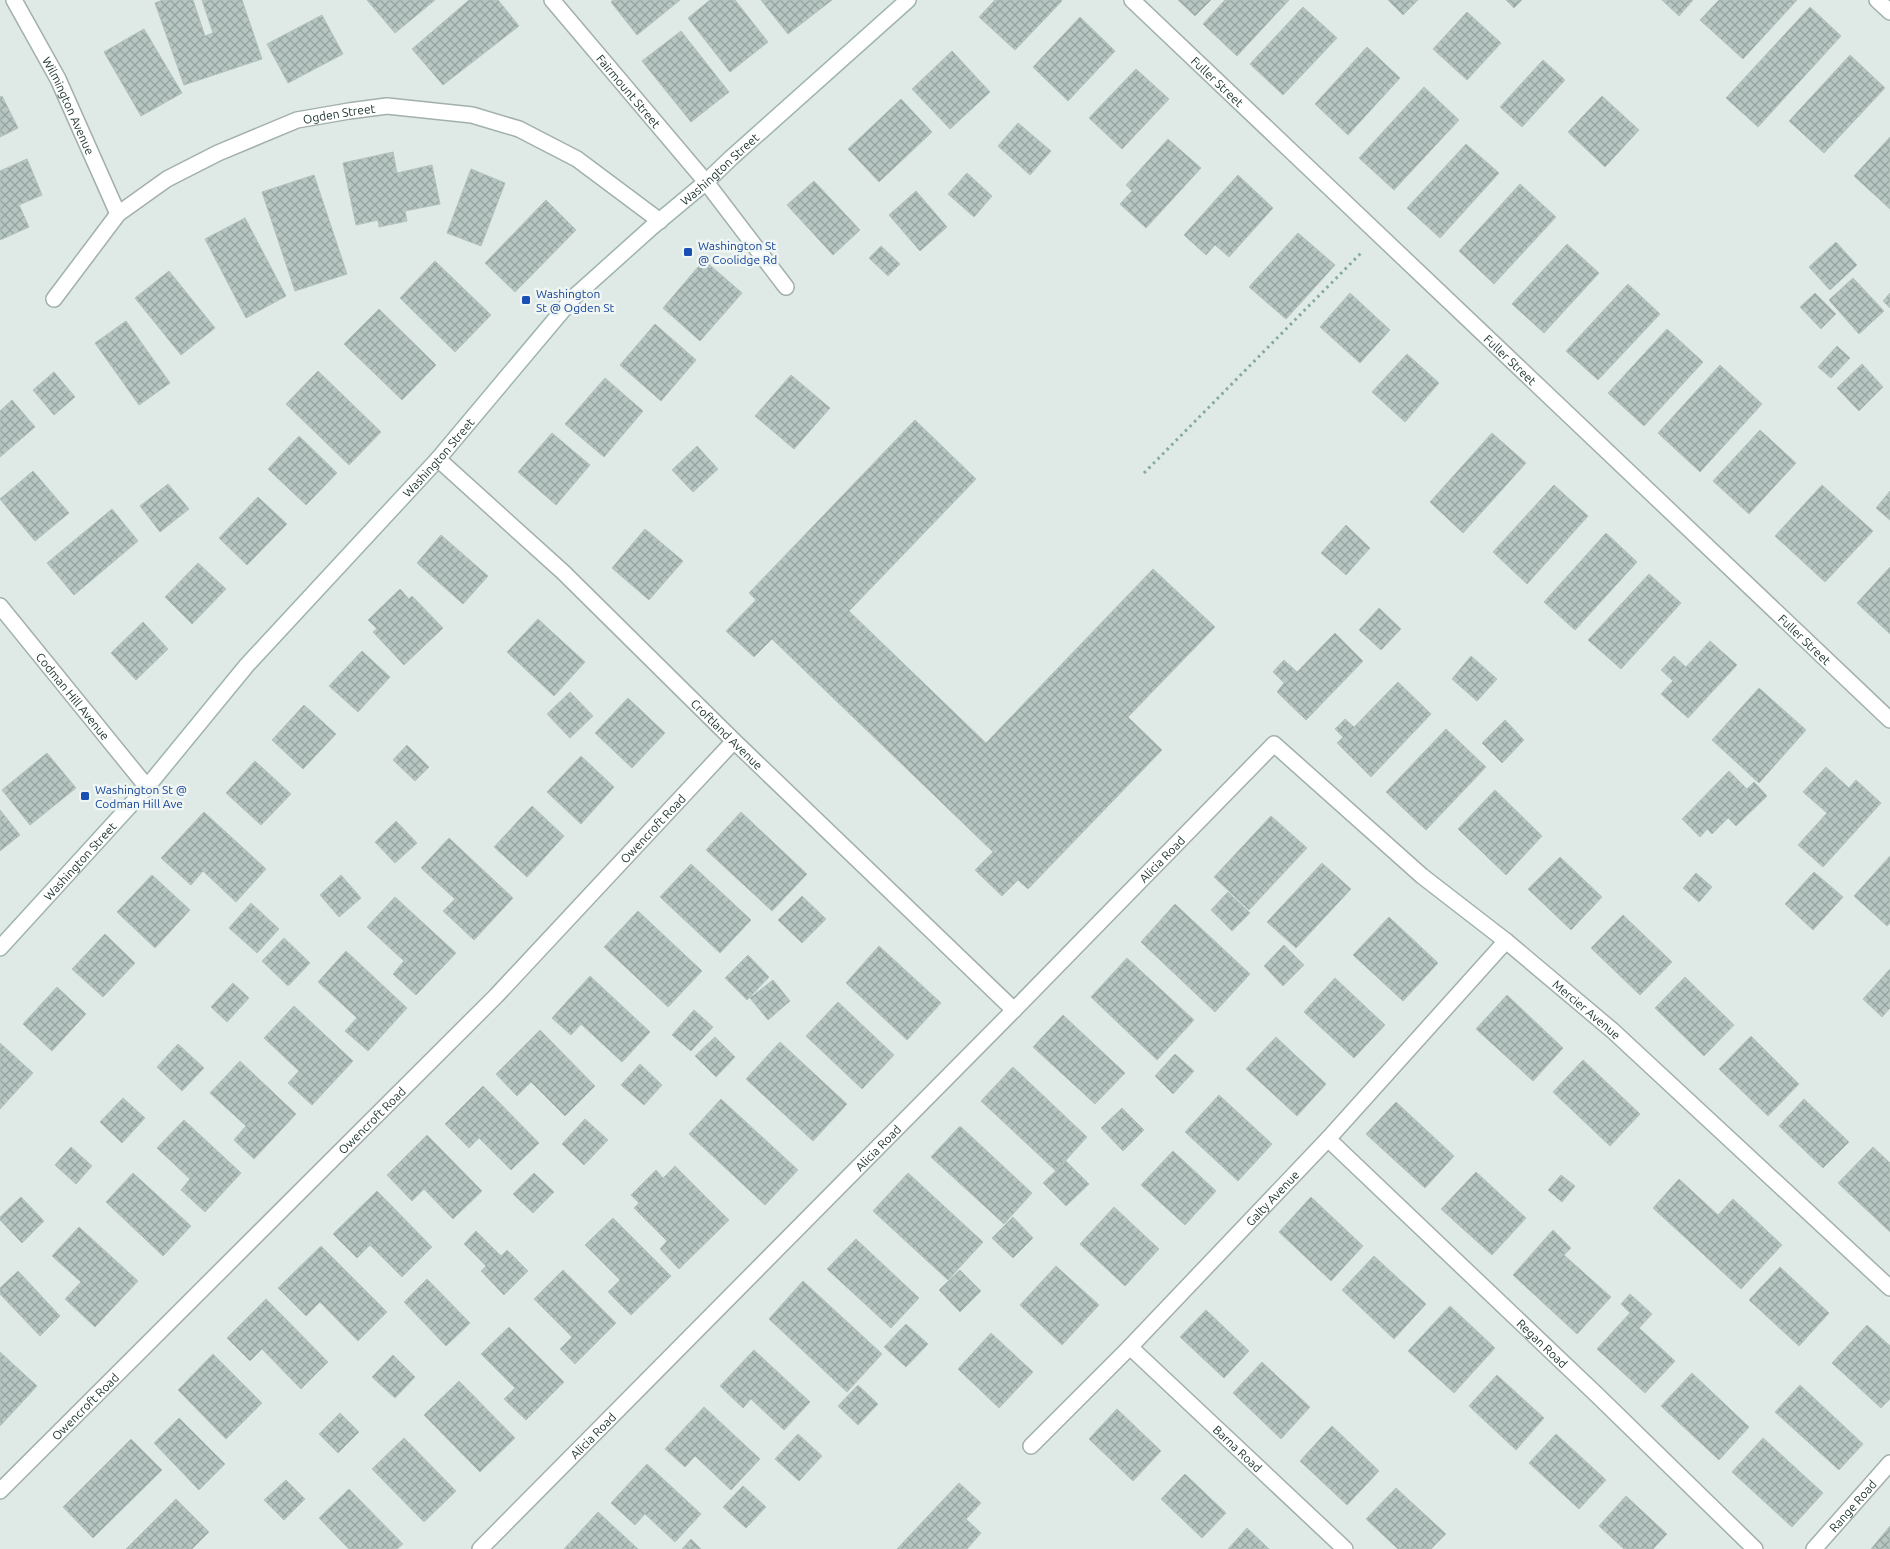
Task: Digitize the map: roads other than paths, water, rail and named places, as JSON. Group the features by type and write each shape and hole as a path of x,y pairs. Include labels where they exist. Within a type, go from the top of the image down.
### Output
{"street":[{"name":"Wilmington Avenue","path":"14,0 58,79 118,214"},
{"name":"Fairmount Street","path":"552,0 706,182 786,287"},
{"name":"Washington Street","path":"0,948 147,787 247,665 438,459 574,297 706,182 908,0"},
{"name":"Fuller Street","path":"1132,0 1890,720"},
{"path":"1877,0 1890,12"},
{"name":"Ogden Street","path":"54,299 118,214 167,179 218,153 298,120 348,111 387,106 472,115 519,129 577,159 660,221"},
{"name":"Croftland Avenue","path":"438,459 563,572 734,741 1014,1010"},
{"name":"Codman Hill Avenue","path":"0,606 147,787"},
{"name":"Owencroft Road","path":"0,1491 496,996 734,741"},
{"name":"Alicia Road","path":"480,1549 1014,1010 1274,744"},
{"name":"Mercier Avenue","path":"1274,744 1422,876 1506,941 1612,1031 1890,1288"},
{"name":"Galty Avenue","path":"1031,1446 1130,1347 1328,1139 1506,941"},
{"name":"Regan Road","path":"1328,1139 1597,1395 1755,1549"},
{"name":"Barna Road","path":"1130,1347 1344,1549"},
{"name":"Range Road","path":"1814,1549 1890,1463"}],"place":[{"name":"Washington St @ Coolidge Rd","path":"688,252"},
{"name":"Washington St @ Ogden St","path":"526,300"},
{"name":"Washington St @ Codman Hill Ave","path":"85,796"}]}
